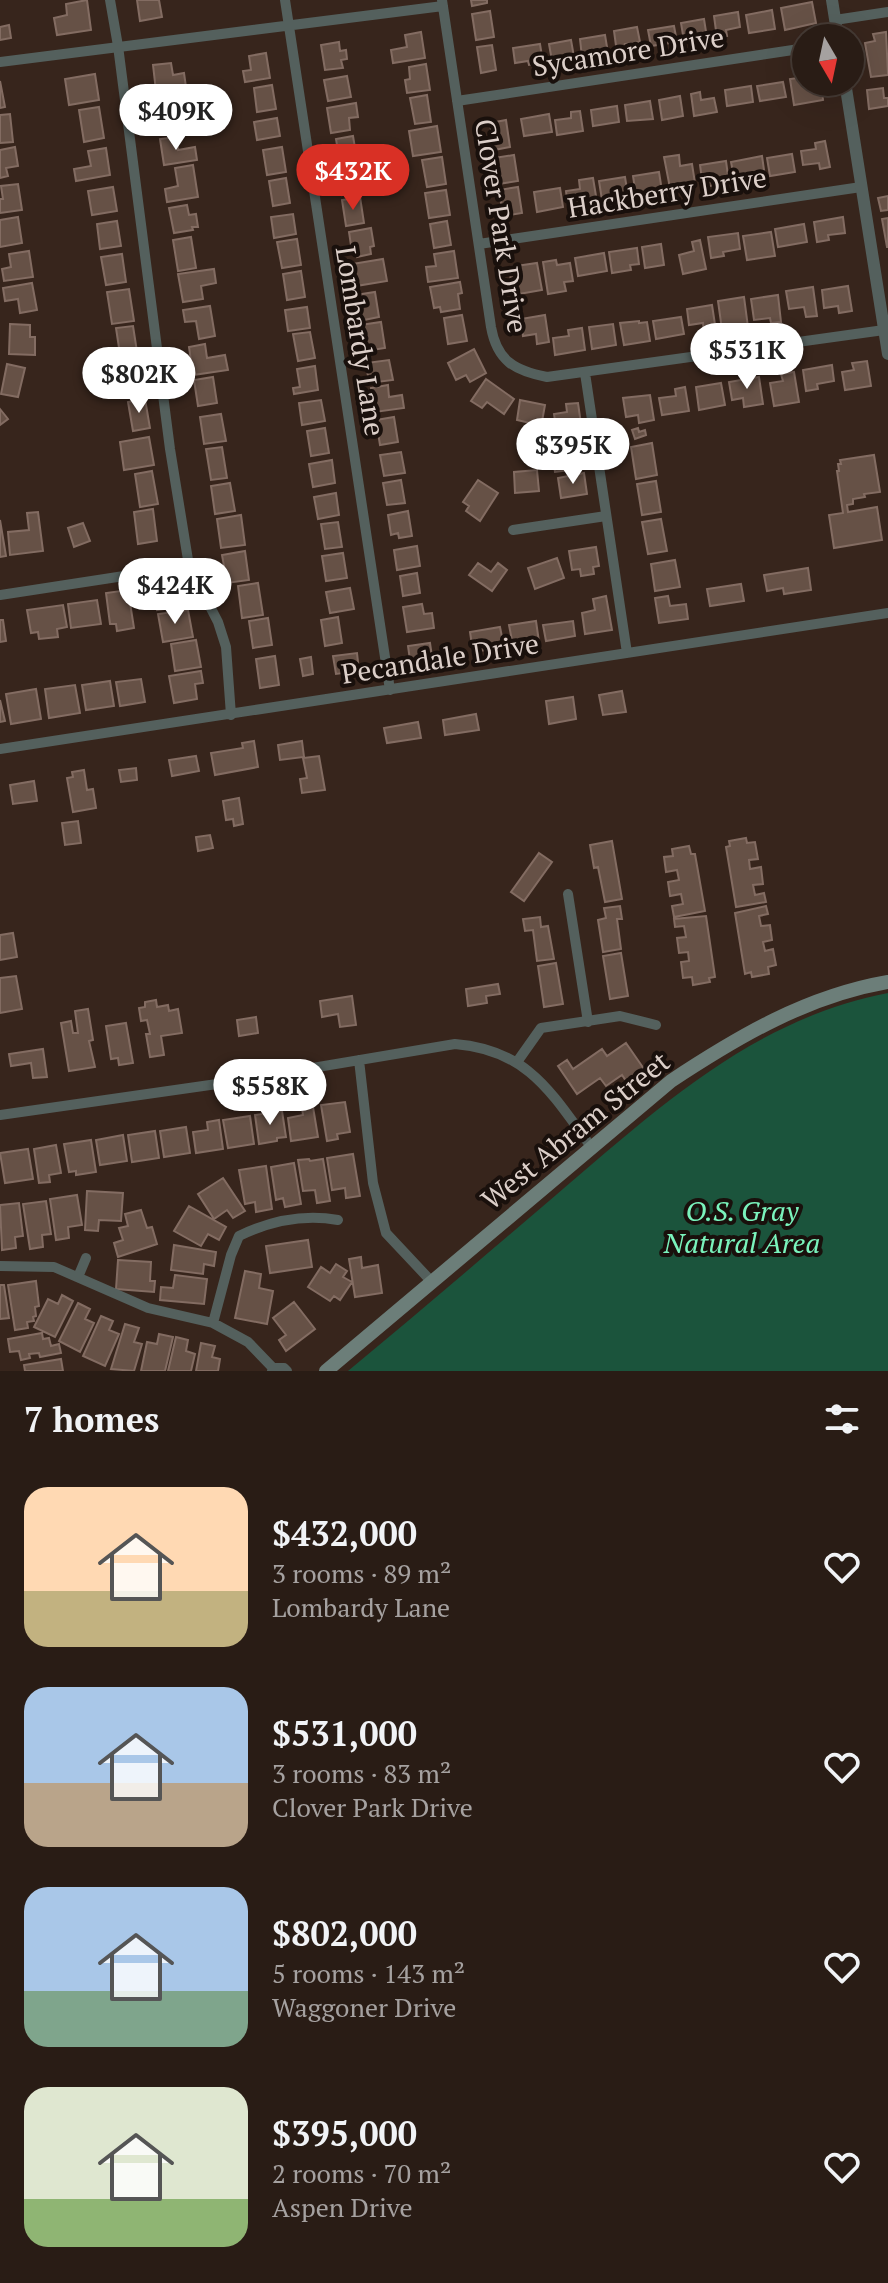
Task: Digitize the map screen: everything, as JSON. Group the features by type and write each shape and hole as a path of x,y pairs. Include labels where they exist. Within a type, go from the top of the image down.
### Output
{"main road":[{"name":"West Abram Street","path":"326,1371 671,1081 733,1040 796,1009 888,982"}],"street":[{"path":"110,0 170,449 189,566 218,622 226,647 231,715"},
{"name":"Lombardy Lane","path":"285,0 390,690"},
{"path":"832,0 836,24"},
{"path":"0,62 289,26 442,3"},
{"name":"Clover Park Drive","path":"442,3 494,344 503,358 529,373 547,377 884,330"},
{"path":"835,20 888,12"},
{"name":"Sycamore Drive","path":"457,101 792,50"},
{"path":"847,96 888,354"},
{"name":"Hackberry Drive","path":"479,244 861,187"},
{"path":"585,373 627,653"},
{"path":"513,530 606,516"},
{"path":"0,595 189,566"},
{"name":"Pecandale Drive","path":"0,749 888,613"},
{"path":"568,894 588,1022"},
{"path":"517,1062 541,1028 620,1016 656,1025"},
{"path":"0,1115 217,1084 455,1044 489,1049 534,1074 592,1148"},
{"path":"359,1060 373,1183 386,1233 432,1282"},
{"path":"213,1323 239,1236 263,1225 302,1218 316,1216 338,1220"},
{"path":"78,1277 86,1258"},
{"path":"0,1266 54,1267 148,1308 213,1323 248,1342 273,1369 284,1368 287,1371"}],"green space":[{"name":"O.S. Gray Natural Area","path":"888,993 888,1371 348,1371 632,1131 709,1072 793,1023"}],"building":[{"path":"87,0 91,30 57,35 54,18 67,15 66,4"},
{"path":"137,0 159,0 162,17 140,21"},
{"path":"471,0 487,0 487,3 472,6"},
{"path":"812,2 816,23 792,24 792,28 785,30 781,8"},
{"path":"772,10 775,29 749,33 746,15"},
{"path":"490,11 494,37 476,40 472,14"},
{"path":"738,12 740,27 726,30 727,36 717,38 714,16"},
{"path":"704,19 707,38 684,41 681,23"},
{"path":"9,25 11,38 0,40 0,27"},
{"path":"674,26 677,42 651,46 648,30"},
{"path":"637,27 640,42 625,44 627,51 617,53 614,31"},
{"path":"421,32 425,58 393,63 391,50 407,47 405,35"},
{"path":"886,32 888,75 871,77 865,43 875,41 873,34"},
{"path":"605,35 608,53 582,57 580,39"},
{"path":"571,40 574,57 552,61 549,44"},
{"path":"339,42 340,51 346,50 347,59 341,60 343,68 325,70 321,45"},
{"path":"540,44 543,63 515,63 513,48"},
{"path":"492,45 496,70 481,73 477,47"},
{"path":"266,53 270,78 245,82 243,71 251,70 249,56"},
{"path":"171,63 173,75 184,73 186,87 156,91 153,65"},
{"path":"426,64 430,90 407,93 405,80 410,79 409,67"},
{"path":"95,74 99,100 69,105 65,79"},
{"path":"347,76 351,97 328,101 324,80"},
{"path":"0,81 5,107 0,108"},
{"path":"783,82 786,97 760,101 757,86"},
{"path":"272,85 276,109 257,112 254,88"},
{"path":"751,86 753,102 727,106 725,90"},
{"path":"883,88 888,106 869,109 867,90"},
{"path":"700,92 701,100 714,98 717,112 694,116 691,94"},
{"path":"427,95 431,122 415,124 410,98"},
{"path":"171,96 176,129 159,131 154,99"},
{"path":"680,96 683,116 662,120 659,100"},
{"path":"793,96 823,96 823,100 794,105"},
{"path":"650,101 653,119 627,121 625,105"},
{"path":"356,103 358,117 349,118 350,130 331,133 327,108"},
{"path":"617,106 619,122 593,126 591,110"},
{"path":"99,107 104,138 84,142 79,110"},
{"path":"580,111 583,131 557,135 555,120 571,118 571,112"},
{"path":"10,114 13,142 0,143 0,115"},
{"path":"549,114 552,132 524,136 521,119"},
{"path":"277,118 280,136 257,140 254,122"},
{"path":"506,120 510,147 494,150 490,123"},
{"path":"437,126 441,152 413,156 409,131"},
{"path":"353,136 357,160 340,163 336,139"},
{"path":"176,137 178,150 195,147 197,160 164,165 160,139"},
{"path":"825,141 830,167 820,169 819,163 803,165 801,151 816,149 815,143"},
{"path":"15,147 18,166 6,168 8,176 0,178 0,150"},
{"path":"282,147 286,172 267,175 263,150"},
{"path":"106,148 110,175 76,181 74,169 91,166 88,151"},
{"path":"792,154 795,172 770,176 767,158"},
{"path":"514,155 518,181 498,184 494,158"},
{"path":"679,155 680,166 692,164 695,183 670,188 664,157"},
{"path":"762,156 765,177 735,182 731,162"},
{"path":"442,157 446,184 427,187 422,160"},
{"path":"726,161 729,183 703,187 700,165"},
{"path":"193,165 198,197 167,202 165,189 178,186 175,168"},
{"path":"361,171 364,192 342,195 339,174"},
{"path":"659,172 662,191 636,195 633,176"},
{"path":"625,177 628,196 602,200 599,181"},
{"path":"286,178 290,203 273,206 269,181"},
{"path":"593,178 597,202 568,207 566,191 580,189 579,180"},
{"path":"18,184 22,210 0,213 0,199 3,199 1,186"},
{"path":"113,187 117,211 92,215 88,191"},
{"path":"518,187 522,213 503,216 499,190"},
{"path":"560,188 563,207 537,212 534,192"},
{"path":"446,190 450,215 429,218 425,193"},
{"path":"888,196 888,210 881,211 878,198"},
{"path":"360,197 364,223 346,226 342,200"},
{"path":"187,205 189,215 196,214 198,227 174,233 169,208"},
{"path":"293,214 296,234 274,238 271,217"},
{"path":"18,217 22,243 0,247 0,220"},
{"path":"843,217 845,233 828,235 829,240 817,242 814,222"},
{"path":"888,218 888,247 887,247 882,219"},
{"path":"117,221 121,246 100,249 97,224"},
{"path":"447,221 451,245 434,248 430,224"},
{"path":"804,224 807,242 778,247 775,229"},
{"path":"371,228 374,246 370,247 371,254 357,257 356,251 352,252 349,232"},
{"path":"771,232 775,256 747,260 743,236"},
{"path":"738,233 740,249 711,258 708,237"},
{"path":"191,237 196,268 178,271 173,240"},
{"path":"297,239 301,265 282,268 277,242"},
{"path":"700,240 706,269 683,274 679,255 694,251 692,242"},
{"path":"661,244 664,265 645,268 642,247"},
{"path":"637,248 639,264 630,265 631,270 612,273 609,252"},
{"path":"29,251 33,277 4,281 2,269 11,267 9,254"},
{"path":"454,251 458,278 428,282 426,267 436,266 434,254"},
{"path":"604,253 607,271 578,276 575,258"},
{"path":"122,254 126,282 106,285 101,257"},
{"path":"383,259 387,281 350,287 348,278 354,277 352,264"},
{"path":"556,260 557,265 570,263 573,281 564,282 566,291 548,294 543,262"},
{"path":"537,263 542,290 513,295 509,267"},
{"path":"214,269 216,283 201,286 203,299 183,302 178,274"},
{"path":"301,271 305,297 287,300 283,274"},
{"path":"460,282 460,309 441,312 440,307 434,308 430,287"},
{"path":"32,283 37,310 20,313 18,299 5,301 3,288"},
{"path":"848,286 852,311 839,313 838,306 824,308 822,290"},
{"path":"813,287 817,316 806,317 804,307 789,309 786,291"},
{"path":"129,289 134,321 112,324 107,292"},
{"path":"375,292 379,317 359,321 355,295"},
{"path":"778,295 781,322 771,323 770,318 754,320 751,299"},
{"path":"744,297 748,327 722,330 718,301"},
{"path":"712,305 716,331 704,333 703,323 689,325 687,309"},
{"path":"210,306 215,336 199,339 196,321 185,322 183,310"},
{"path":"307,307 310,328 288,331 285,310"},
{"path":"462,315 467,341 448,344 444,318"},
{"path":"545,315 549,342 537,344 536,334 523,336 521,319"},
{"path":"681,317 684,334 656,339 653,321"},
{"path":"381,322 385,348 365,351 360,325"},
{"path":"647,322 650,341 624,345 620,323"},
{"path":"10,324 30,325 30,337 35,337 35,355 9,354"},
{"path":"613,324 616,345 592,349 589,327"},
{"path":"133,326 138,358 121,361 116,328"},
{"path":"582,328 585,350 555,355 553,338 569,336 568,330"},
{"path":"310,332 315,358 298,361 293,334"},
{"path":"205,344 207,358 225,355 228,370 193,375 189,347"},
{"path":"474,349 486,373 470,382 466,375 456,380 448,363"},
{"path":"389,360 393,380 369,383 366,363"},
{"path":"867,361 871,386 845,390 842,372 854,370 852,363"},
{"path":"139,362 143,391 126,394 123,378 115,379 113,367"},
{"path":"7,364 25,368 18,397 1,394"},
{"path":"832,365 834,381 817,384 818,389 806,391 803,370"},
{"path":"315,366 318,390 294,394 293,388 300,387 297,369"},
{"path":"794,372 799,402 774,406 770,383 783,381 781,374"},
{"path":"213,377 217,403 198,406 194,380"},
{"path":"759,377 763,404 744,407 743,398 732,400 729,382"},
{"path":"486,379 514,399 504,414 487,402 482,408 471,401"},
{"path":"721,383 725,405 699,410 696,387"},
{"path":"388,385 389,397 402,395 404,408 375,412 371,388"},
{"path":"685,387 689,411 662,415 659,398 676,396 675,389"},
{"path":"650,395 654,420 639,423 638,415 626,417 623,398"},
{"path":"145,399 150,428 133,431 128,402"},
{"path":"321,400 325,421 302,425 299,403"},
{"path":"520,400 545,405 541,427 546,428 543,446 526,443 530,423 517,420"},
{"path":"578,403 582,431 557,435 554,414 567,412 566,404"},
{"path":"0,409 8,419 0,425"},
{"path":"221,414 226,441 204,444 200,417"},
{"path":"394,417 398,442 380,445 376,420"},
{"path":"325,428 329,453 311,456 307,431"},
{"path":"638,428 639,432 645,430 646,435 635,439 632,430"},
{"path":"149,437 154,465 124,470 120,442"},
{"path":"652,443 657,475 636,479 631,447"},
{"path":"222,447 227,478 211,480 206,449"},
{"path":"401,452 405,473 384,476 380,455"},
{"path":"874,455 880,492 864,494 865,497 853,499 853,504 847,505 848,512 877,507 882,540 834,548 829,515 843,513 838,464 841,464 840,460"},
{"path":"569,456 571,470 555,472 553,458"},
{"path":"332,460 335,483 313,487 309,464"},
{"path":"537,470 539,491 515,493 514,472"},
{"path":"152,471 158,504 140,507 135,474"},
{"path":"584,473 587,494 561,498 558,478"},
{"path":"401,480 405,503 387,505 383,483"},
{"path":"478,480 498,493 480,521 466,511 469,506 463,502"},
{"path":"656,481 661,512 642,515 637,484"},
{"path":"230,483 235,511 215,514 211,486"},
{"path":"336,493 339,515 318,519 314,497"},
{"path":"153,509 157,541 138,544 134,512"},
{"path":"408,511 412,536 399,538 398,533 391,535 388,515"},
{"path":"38,512 43,551 10,555 8,532 29,530 27,513"},
{"path":"241,515 245,545 221,548 217,519"},
{"path":"661,519 667,551 648,554 642,522"},
{"path":"0,520 6,556 0,557"},
{"path":"338,522 342,547 325,549 321,524"},
{"path":"83,523 90,541 74,547 68,528"},
{"path":"417,546 420,566 397,570 394,550"},
{"path":"596,547 599,566 593,567 594,574 581,576 580,569 572,570 569,551"},
{"path":"245,551 249,580 227,583 222,555"},
{"path":"343,553 347,578 326,581 322,556"},
{"path":"557,558 564,578 535,589 528,568"},
{"path":"675,560 680,587 655,591 651,564"},
{"path":"478,563 491,572 498,563 507,570 492,591 469,575"},
{"path":"808,568 811,590 784,594 783,588 767,591 764,575"},
{"path":"417,573 420,593 403,596 400,576"},
{"path":"175,581 179,607 157,610 156,602 144,604 141,587"},
{"path":"258,583 263,615 242,618 238,586"},
{"path":"741,584 744,601 710,606 707,589"},
{"path":"350,588 354,609 330,613 326,592"},
{"path":"128,590 134,628 117,631 116,624 110,624 106,593"},
{"path":"606,596 612,630 585,634 582,613 595,610 593,599"},
{"path":"668,596 670,606 686,604 688,619 659,623 655,598"},
{"path":"97,600 101,624 71,628 68,604"},
{"path":"422,604 424,614 432,613 434,628 407,632 403,607"},
{"path":"63,605 67,627 57,629 58,637 39,639 38,632 31,633 27,610"},
{"path":"188,610 193,637 163,642 158,614"},
{"path":"338,617 342,643 325,646 321,620"},
{"path":"268,618 272,645 253,648 249,621"},
{"path":"0,620 3,620 6,641 0,642"},
{"path":"536,621 539,642 513,646 509,625"},
{"path":"573,621 575,636 546,641 543,625"},
{"path":"500,627 504,647 473,652 470,632"},
{"path":"196,640 201,667 175,671 171,644"},
{"path":"430,643 433,664 411,667 408,646"},
{"path":"357,653 359,671 336,674 333,656"},
{"path":"275,656 279,685 260,688 256,659"},
{"path":"311,657 313,674 303,676 300,659"},
{"path":"201,671 203,683 195,684 197,699 174,703 169,676"},
{"path":"141,679 145,702 120,706 116,682"},
{"path":"110,681 114,706 86,710 82,685"},
{"path":"75,685 80,713 49,718 45,689"},
{"path":"36,689 41,719 11,724 6,694"},
{"path":"622,691 626,712 603,715 599,695"},
{"path":"573,697 576,719 549,724 546,701"},
{"path":"0,700 5,721 0,722"},
{"path":"476,714 479,730 445,735 443,720"},
{"path":"418,722 421,738 387,743 384,728"},
{"path":"254,741 258,767 215,775 211,753 243,748 242,743"},
{"path":"302,741 304,757 280,760 278,745"},
{"path":"196,756 199,771 172,776 169,760"},
{"path":"319,756 325,790 302,793 300,779 307,778 303,758"},
{"path":"136,768 137,780 121,782 119,770"},
{"path":"84,770 87,790 93,789 96,808 73,812 67,778 73,777 72,772"},
{"path":"34,781 37,801 13,804 10,785"},
{"path":"239,798 243,824 234,826 233,819 226,820 223,801"},
{"path":"78,821 81,843 65,845 62,823"},
{"path":"210,835 213,848 198,851 196,837"},
{"path":"746,838 747,843 755,842 758,859 749,860 750,869 761,867 763,884 753,885 755,895 764,893 766,902 736,907 726,847 730,846 729,841"},
{"path":"612,841 622,899 605,902 590,845"},
{"path":"689,846 691,854 695,854 705,911 674,917 672,906 683,904 681,894 670,896 668,882 679,880 677,870 666,872 664,857 673,856 672,849"},
{"path":"539,853 552,862 524,901 511,892"},
{"path":"620,906 622,919 617,919 621,949 603,952 598,920 606,918 604,908"},
{"path":"766,906 768,914 759,916 761,926 770,925 772,940 763,942 765,951 773,949 776,965 768,967 769,974 752,977 751,972 745,974 735,913"},
{"path":"706,916 715,977 709,978 710,982 693,985 692,977 683,978 681,962 689,961 688,952 679,953 677,938 686,937 684,926 675,927 674,919"},
{"path":"540,917 541,927 548,926 554,959 537,961 533,930 525,931 523,919"},
{"path":"13,933 17,957 0,960 0,935"},
{"path":"621,953 628,996 610,999 603,956"},
{"path":"556,963 563,1004 544,1007 538,966"},
{"path":"16,976 22,1009 0,1013 0,978"},
{"path":"498,984 500,994 486,996 487,1003 468,1006 466,989"},
{"path":"352,996 356,1025 340,1027 338,1014 322,1017 320,1001"},
{"path":"156,1000 157,1007 168,1005 169,1011 178,1009 182,1033 161,1036 164,1055 150,1057 147,1020 141,1021 139,1008 145,1007 145,1002"},
{"path":"88,1009 93,1040 89,1041 95,1067 69,1071 61,1023 71,1021 73,1033 78,1033 75,1011"},
{"path":"256,1017 258,1033 239,1036 237,1020"},
{"path":"126,1023 133,1063 119,1065 118,1058 111,1059 106,1026"},
{"path":"626,1043 644,1069 626,1081 622,1075 606,1086 600,1078 577,1094 558,1066 567,1060 573,1069 602,1049 607,1056"},
{"path":"43,1049 47,1077 33,1078 31,1063 11,1066 9,1054"},
{"path":"345,1102 350,1132 337,1134 338,1139 327,1141 321,1105"},
{"path":"313,1107 318,1137 291,1141 288,1118 303,1115 302,1108"},
{"path":"282,1111 286,1137 259,1144 255,1115"},
{"path":"250,1116 254,1144 228,1148 223,1120"},
{"path":"219,1120 223,1149 196,1153 193,1132 208,1130 207,1122"},
{"path":"186,1127 190,1153 164,1157 160,1131"},
{"path":"155,1131 159,1158 132,1162 128,1135"},
{"path":"123,1135 127,1161 100,1165 96,1140"},
{"path":"91,1140 96,1172 76,1175 76,1171 69,1172 64,1144"},
{"path":"56,1145 61,1173 49,1175 50,1182 39,1183 34,1149"},
{"path":"28,1149 33,1179 5,1183 0,1153"},
{"path":"353,1154 360,1196 346,1198 345,1188 332,1190 327,1158"},
{"path":"323,1159 330,1201 317,1203 315,1190 303,1191 298,1160"},
{"path":"294,1163 301,1204 285,1207 283,1198 276,1200 271,1167"},
{"path":"266,1166 272,1209 256,1212 255,1202 245,1204 239,1170"},
{"path":"223,1178 245,1211 233,1218 227,1210 214,1219 198,1194"},
{"path":"87,1191 123,1193 121,1221 99,1220 98,1231 85,1230"},
{"path":"77,1195 82,1225 68,1227 69,1238 56,1240 50,1199"},
{"path":"46,1201 51,1234 42,1235 43,1247 30,1249 23,1204"},
{"path":"19,1203 23,1236 15,1237 16,1248 2,1250 0,1205"},
{"path":"189,1206 226,1227 219,1240 208,1234 201,1246 174,1231"},
{"path":"141,1210 147,1228 152,1227 157,1244 118,1257 114,1243 123,1240 119,1228 128,1226 125,1214"},
{"path":"308,1240 312,1267 270,1273 266,1246"},
{"path":"174,1245 216,1252 214,1266 204,1264 203,1274 171,1270"},
{"path":"361,1257 362,1268 378,1265 382,1293 355,1297 349,1259"},
{"path":"118,1260 151,1262 150,1281 155,1281 154,1292 116,1289"},
{"path":"336,1264 347,1271 343,1277 352,1282 340,1300 334,1296 330,1301 308,1287 321,1267 330,1273"},
{"path":"245,1271 261,1274 259,1288 273,1291 267,1324 235,1318"},
{"path":"175,1275 207,1279 204,1304 160,1300 161,1287 173,1288"},
{"path":"36,1281 39,1306 35,1307 34,1321 27,1322 28,1328 15,1330 8,1285"},
{"path":"0,1285 4,1285 9,1318 0,1319"},
{"path":"62,1295 73,1301 55,1337 34,1327 48,1299 58,1304"},
{"path":"294,1302 315,1329 286,1351 279,1340 286,1335 273,1318"},
{"path":"78,1303 90,1309 85,1319 94,1323 80,1352 59,1341"},
{"path":"101,1316 113,1321 109,1330 119,1334 105,1366 83,1356"},
{"path":"125,1324 139,1328 134,1342 142,1344 134,1371 111,1369"},
{"path":"42,1333 43,1339 49,1338 51,1346 59,1344 61,1353 40,1357 39,1353 29,1354 30,1358 21,1360 19,1351 10,1352 8,1339"},
{"path":"159,1334 173,1337 165,1371 141,1371 147,1342 157,1344"},
{"path":"176,1337 188,1340 186,1351 195,1354 191,1371 168,1371"},
{"path":"201,1343 215,1346 212,1357 220,1359 218,1371 196,1371"},
{"path":"61,1359 63,1371 25,1371 24,1365"}]}
